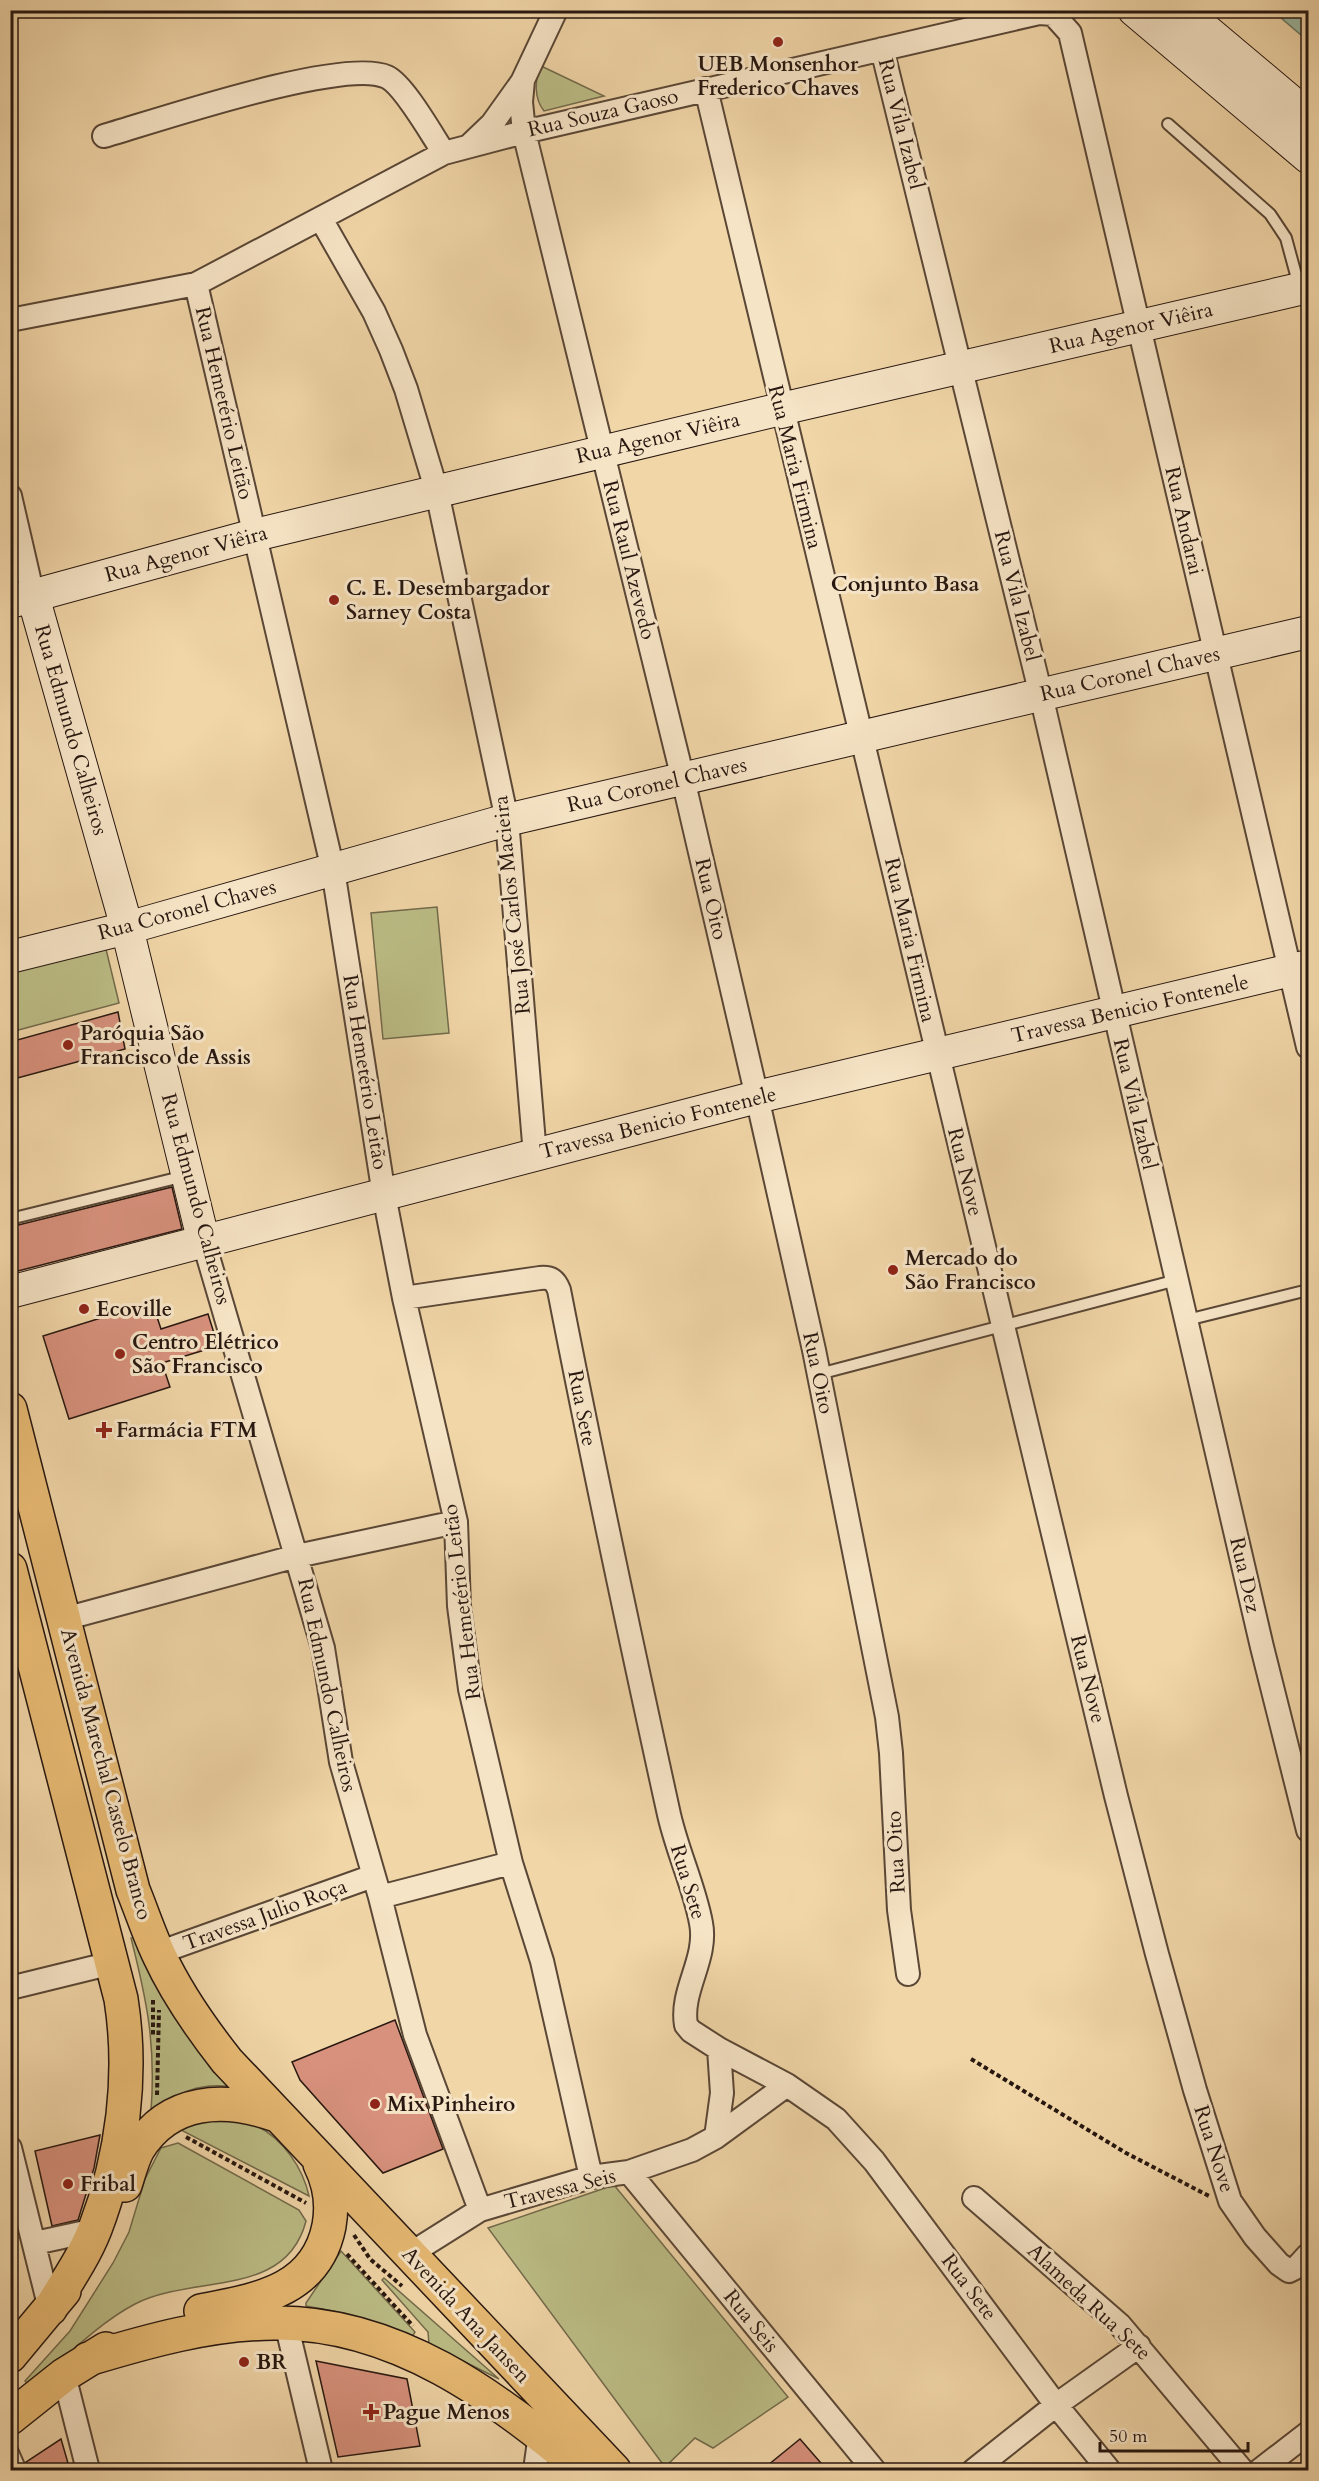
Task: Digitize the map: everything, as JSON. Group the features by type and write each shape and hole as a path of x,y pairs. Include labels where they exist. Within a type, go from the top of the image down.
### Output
{"main road":[{"name":"Avenida Marechal Castelo Branco","path":"10,1410 133,1890 158,1953 200,2026 227,2061 318,2160"},
{"name":"Avenida Marechal Castelo Branco","path":"10,1569 20,1644 112,1963 126,2028 123,2112 109,2187 95,2230 50,2309"},
{"path":"10,2356 50,2309 104,2234 119,2204 137,2151 157,2127 178,2113 214,2103 240,2105 276,2115"},
{"path":"10,2418 76,2367 153,2325 197,2311 255,2300 289,2286 304,2274 323,2248 331,2216 329,2186 318,2160"},
{"name":"Avenida Ana Jansen","path":"318,2160 614,2470"},
{"name":"Avenida Ana Jansen","path":"76,2367 172,2336 242,2325 286,2323 335,2328 359,2334 416,2356 454,2375 498,2402 583,2470"}],"street":[{"path":"469,146 492,124 523,80 556,10"},
{"path":"1134,10 1308,157"},
{"path":"1182,10 1308,116"},
{"name":"Rua Souza Gaoso","path":"10,320 196,284 444,153 706,89 1039,13"},
{"name":"Rua Andarai","path":"1039,13 1053,14 1070,33 1215,654 1299,969 1308,1047"},
{"name":"Rua Vila Izabel","path":"882,49 1041,695 1187,1320"},
{"path":"104,136 256,92 311,79 375,73 388,78 399,87 444,153"},
{"name":"Rua Raul Azevedo","path":"523,80 521,102 524,132 683,779"},
{"name":"Rua Maria Firmina","path":"706,89 937,1055"},
{"name":"Rua José Carlos Macieira","path":"321,219 374,312 391,350 406,389 437,492 507,820 535,1155"},
{"name":"Rua Hemetério Leitão","path":"196,284 333,870 384,1195 404,1298 456,1522 459,1606 470,1689 511,1863 540,1952 591,2177"},
{"name":"Rua Agenor Viêira","path":"22,599 255,535 602,451 1304,288"},
{"name":"Rua Edmundo Calheiros","path":"10,496 22,599 127,928 204,1243 323,1648 341,1762 415,2035 480,2210"},
{"name":"Rua Coronel Chaves","path":"10,957 127,928 507,820 1308,632"},
{"name":"Rua Oito","path":"683,779 819,1374 887,1718 891,1753 899,1910 908,1974"},
{"name":"Travessa Benicio Fontenele","path":"10,1292 757,1097 1113,1011 1299,969"},
{"name":"Rua Nove","path":"937,1055 1110,1773 1195,2090 1230,2201 1255,2237 1279,2264 1289,2271 1303,2261"},
{"name":"Rua Sete","path":"404,1298 549,1277 555,1281 559,1290 600,1503 670,1823 701,1921 703,1949 686,2005 686,2025 691,2031 719,2049 787,2085 836,2119 874,2160 1056,2405 1109,2470"},
{"name":"Rua Dez","path":"1187,1320 1262,1647 1308,1830"},
{"path":"64,1618 297,1556 456,1522"},
{"path":"376,1887 511,1863"},
{"name":"Travessa Julio Roça","path":"158,1953 376,1887"},
{"path":"10,1988 112,1963"},
{"path":"716,2137 722,2094 719,2049"},
{"name":"Travessa Seis","path":"410,2254 480,2210 591,2177 629,2172 684,2153 716,2137 787,2085"},
{"path":"10,2148 50,2309"},
{"name":"Rua Seis","path":"629,2172 874,2470"},
{"name":"Alameda Rua Sete","path":"974,2198 1111,2318 1139,2346 1242,2470"},
{"path":"35,2243 95,2230"},
{"path":"286,2323 321,2470"},
{"path":"974,2470 1056,2405 1139,2346"},
{"path":"76,2367 88,2470"},
{"path":"1260,2470 1308,2433"},
{"path":"535,2470 540,2434"}],"lane":[{"path":"1168,124 1270,214 1286,238 1304,288"},
{"path":"10,1219 189,1175"},
{"path":"819,1374 1177,1280"},
{"path":"1187,1320 1308,1290"},
{"path":"10,2445 21,2470"}],"path":[{"path":"971,2059 1126,2153 1203,2195 1230,2201"},
{"path":"342,2249 425,2339 416,2356"}],"green space":[{"path":"539,65 604,96 544,111 537,95"},
{"path":"437,907 449,1033 383,1039 371,913"},
{"path":"105,945 119,1003 11,1032 11,970"},
{"path":"138,1937 232,2087 210,2086 189,2090 151,2111 152,2065 149,2023 131,1938"},
{"path":"215,2117 257,2126 275,2138 297,2165 309,2196 179,2129"},
{"path":"178,2143 299,2210 306,2221 295,2246 279,2263 258,2274 158,2295 135,2304 107,2321 31,2387 25,2381 70,2331 113,2263 129,2232 145,2179 161,2148"},
{"path":"614,2185 788,2397 713,2448 695,2438 665,2467 488,2228"},
{"path":"341,2251 415,2332 412,2337 338,2312 306,2306"},
{"path":"384,2278 499,2379 429,2344 428,2332 382,2280"}],"shaded area":[{"path":"1273,11 1308,11 1308,41"}],"building":[{"name":"Paróquia São Francisco de Assis","path":"118,1012 125,1049 10,1080 10,1042"},
{"path":"172,1187 182,1229 10,1273 10,1227"},
{"name":"Centro Elétrico São Francisco","path":"152,1302 161,1329 208,1314 218,1346 162,1363 170,1387 69,1419 43,1336"},
{"name":"Mix Pinheiro","path":"395,2020 443,2149 383,2173 300,2080 292,2062"},
{"name":"Fribal","path":"100,2135 94,2168 78,2220 52,2226 35,2151"},
{"name":"Pague Menos","path":"316,2361 407,2379 420,2446 338,2457"},
{"path":"61,2439 70,2470 28,2470 26,2462"},
{"path":"800,2439 827,2470 762,2470"}],"place":[{"name":"UEB Monsenhor Frederico Chaves","path":"778,42"},
{"name":"C. E. Desembargador Sarney Costa","path":"334,600"},
{"name":"Paróquia São Francisco de Assis","path":"68,1045"},
{"name":"Mercado do São Francisco","path":"893,1270"},
{"name":"Ecoville","path":"84,1309"},
{"name":"Centro Elétrico São Francisco","path":"120,1354"},
{"name":"Farmácia FTM","path":"104,1430"},
{"name":"Mix Pinheiro","path":"375,2104"},
{"name":"Fribal","path":"68,2184"},
{"name":"BR","path":"244,2362"},
{"name":"Pague Menos","path":"371,2412"}],"district":[{"name":"Conjunto Basa","path":"905,584"}]}
